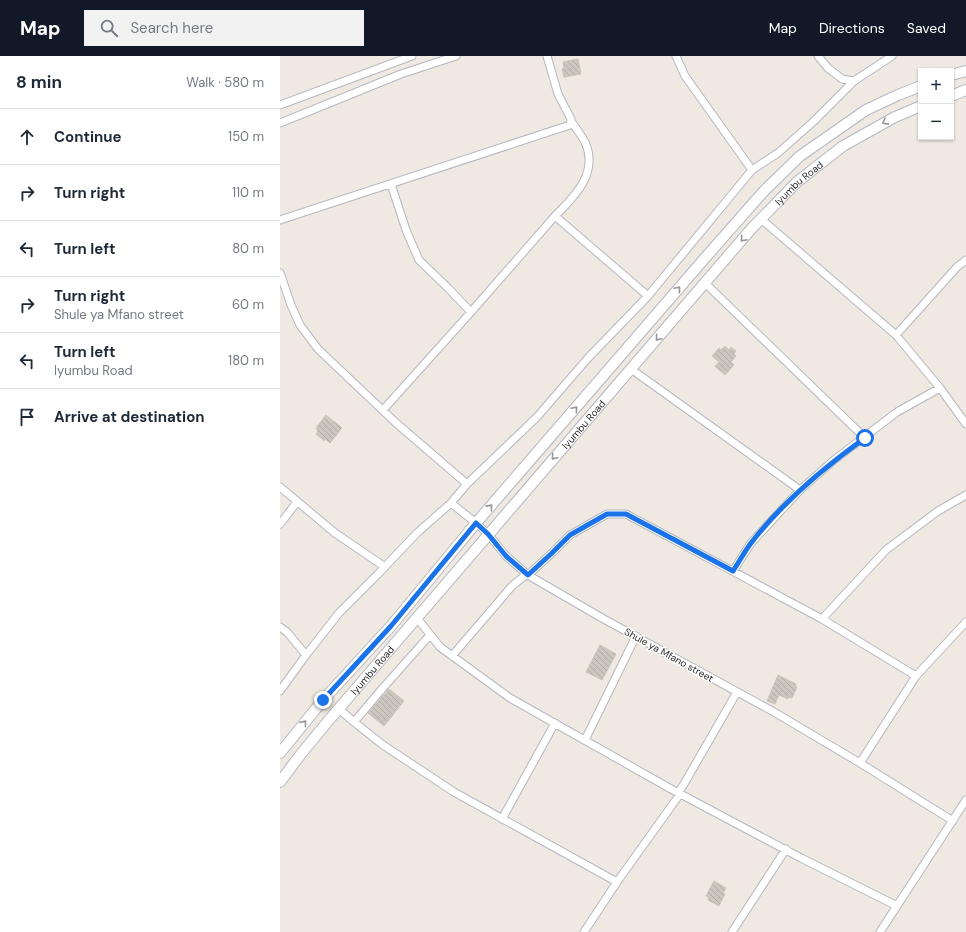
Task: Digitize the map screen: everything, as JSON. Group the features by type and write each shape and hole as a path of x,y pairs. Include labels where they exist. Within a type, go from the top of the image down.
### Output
{"main road":[{"path":"954,74 966,71"},
{"name":"Iyumbu Road","path":"280,753 323,700 391,626 476,523 764,191 800,156 866,110 918,87"},
{"path":"954,95 966,90"},
{"name":"Iyumbu Road","path":"280,782 301,754 416,618 761,219 797,182 843,146 895,117 918,107"}],"street":[{"path":"280,105 412,56"},
{"path":"280,123 402,74 456,56"},
{"path":"383,410 555,216 576,195 584,180 590,160 588,150 571,121 558,94 547,56"},
{"path":"676,56 684,76 752,170"},
{"path":"818,56 828,68 842,79 854,81"},
{"path":"280,691 306,655 340,613 417,533 451,503 467,484 537,416 588,358 648,296 752,170 778,153 813,122 854,81 892,56"},
{"path":"280,220 569,125 571,121"},
{"path":"392,184 406,230 419,260 471,312"},
{"path":"555,216 648,296"},
{"path":"761,219 896,335 940,388 966,424"},
{"path":"896,335 957,267 966,260"},
{"path":"280,273 291,305 300,325 318,349 383,410 467,484"},
{"path":"705,283 865,438"},
{"path":"631,369 800,490"},
{"path":"733,571 751,543 800,490 834,460 865,438 897,412 940,388"},
{"path":"280,487 335,533 385,567"},
{"path":"822,619 886,550 938,511 966,495"},
{"path":"280,524 297,502"},
{"name":"Shule ya Mfano street","path":"451,503 488,534 506,556 528,575 774,712 860,762 953,821"},
{"path":"452,656 512,586 528,575 570,535 607,514 626,514 822,619 916,676"},
{"path":"416,618 440,647 510,698 679,793 897,906"},
{"path":"860,762 916,676 966,622"},
{"path":"280,627 287,632 306,655"},
{"path":"354,722 430,635"},
{"path":"585,740 636,636"},
{"path":"584,932 679,793 737,692"},
{"path":"339,709 383,745 448,787 617,882"},
{"path":"502,818 555,723"},
{"path":"880,932 966,800"},
{"path":"732,932 786,849"}],"building":[{"path":"578,59 581,74 564,77 562,69 564,68 563,62"},
{"path":"725,346 729,350 731,347 736,351 734,354 736,356 731,362 734,365 725,375 715,366 719,362 712,356 719,348 721,350"},
{"path":"326,415 342,428 330,443 325,439 324,441 316,434 318,431 316,428"},
{"path":"600,645 616,654 602,680 586,672"},
{"path":"778,675 796,684 795,686 797,687 792,698 788,697 788,699 779,695 775,704 767,701"},
{"path":"389,689 404,701 384,726 368,713"},
{"path":"714,881 726,888 723,893 725,894 719,906 708,900 709,898 706,896"}],"route":[{"path":"323,700 391,626 476,523 488,534 506,556 528,575 570,535 607,514 626,514 733,571 751,543 800,490 834,460 865,438"}]}
